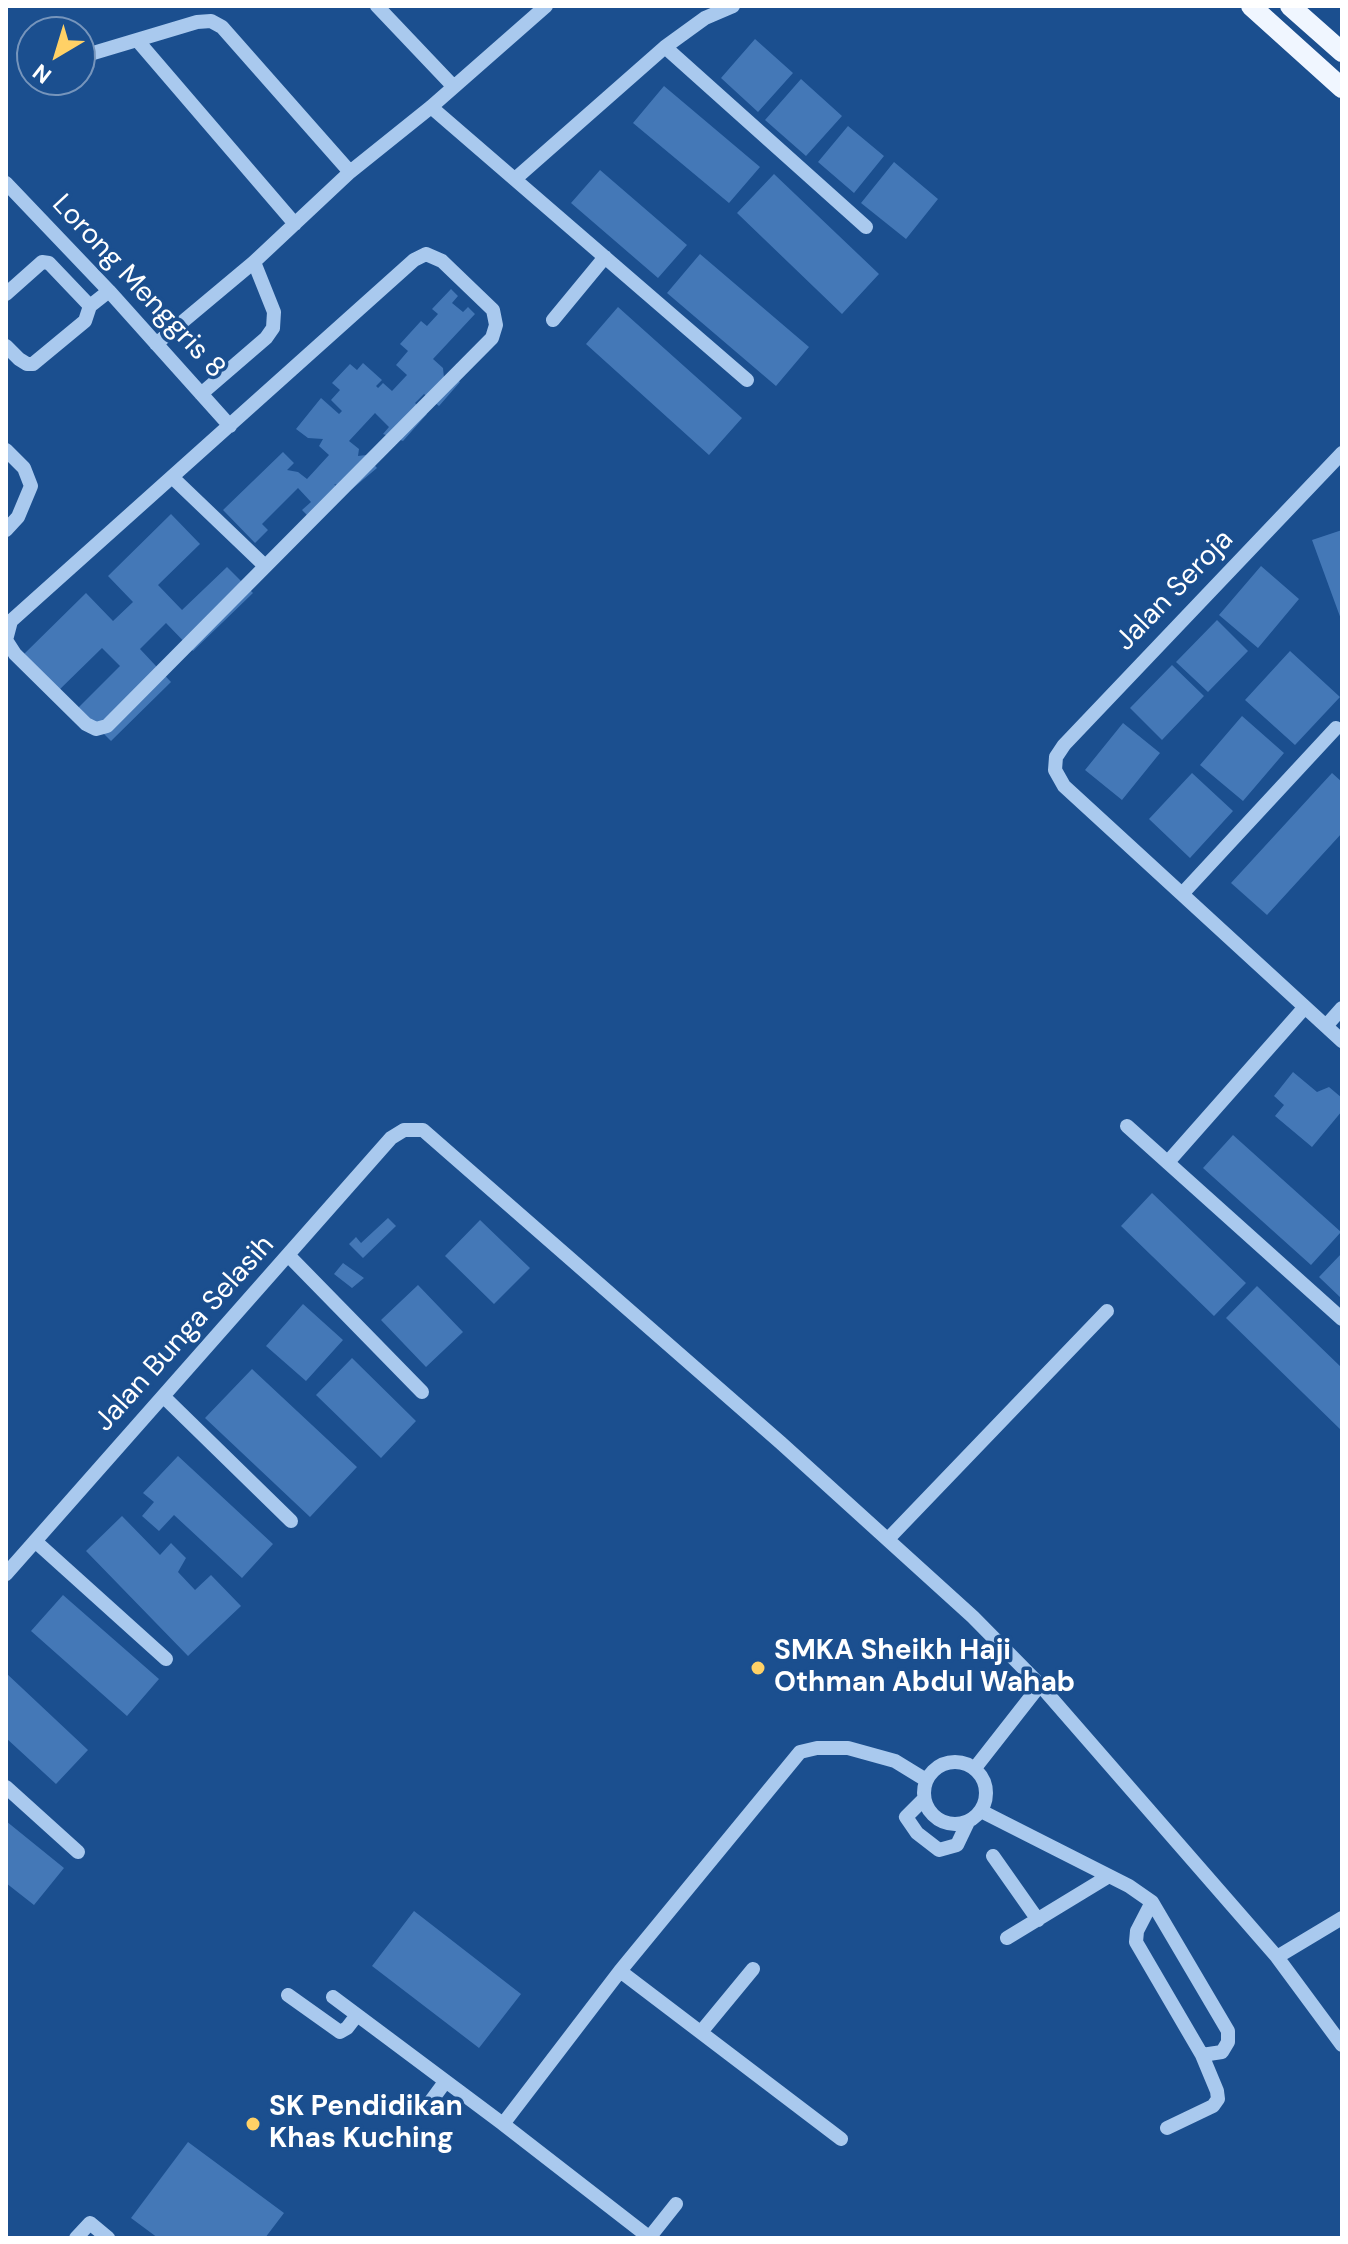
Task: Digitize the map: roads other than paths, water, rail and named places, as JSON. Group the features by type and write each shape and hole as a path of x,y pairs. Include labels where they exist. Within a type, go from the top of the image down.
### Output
{"main road":[{"path":"1251,6 1342,88"},
{"path":"1290,6 1342,52"}],"street":[{"path":"377,6 453,86"},
{"path":"156,344 254,262 350,172 431,107 546,6"},
{"path":"515,179 665,47 705,18 733,6"},
{"path":"96,52 197,22 211,21 222,27 350,172"},
{"path":"137,40 295,224"},
{"path":"665,47 866,227"},
{"path":"431,107 747,380"},
{"name":"Lorong Menggris 8","path":"6,183 109,291 230,426"},
{"path":"426,254 442,261 493,310 496,325 492,338 107,726 96,729 86,724 15,654 6,640 11,621 172,477 414,260 426,254"},
{"path":"553,320 605,257"},
{"path":"6,294 42,262 49,263 90,306"},
{"path":"201,394 266,338 273,328 274,312 254,262"},
{"path":"6,346 27,364 33,364 85,321 90,306 109,291"},
{"path":"6,450 24,468 31,486 18,517 6,530"},
{"name":"Jalan Seroja","path":"1182,894 1064,786 1055,770 1056,757 1064,745 1339,461"},
{"path":"172,477 265,566"},
{"path":"1336,728 1182,894 1342,1041"},
{"path":"1168,1162 1305,1007"},
{"path":"1326,1026 1342,1008"},
{"path":"1127,1126 1342,1319"},
{"name":"Jalan Bunga Selasih","path":"6,1574 391,1138 404,1130 423,1130 888,1539"},
{"path":"289,1256 422,1392"},
{"path":"1107,1311 888,1539 973,1617 1040,1685 1277,1957 1342,2045"},
{"path":"164,1397 291,1521"},
{"path":"35,1541 166,1659"},
{"path":"975,1768 1040,1685"},
{"path":"503,2124 620,1971 800,1752 817,1748 848,1748 895,1761 926,1780"},
{"path":"924,1799 906,1817 917,1833 939,1850 957,1845 968,1822 981,1811 986,1796 984,1781 975,1768 961,1762 947,1762 934,1768 926,1780 924,1799 933,1815 949,1824 968,1822"},
{"path":"6,1787 78,1852"},
{"path":"981,1811 1109,1876 1152,1902 1228,2031 1228,2042 1222,2052 1202,2055"},
{"path":"993,1856 1038,1920"},
{"path":"1007,1938 1109,1876"},
{"path":"1152,1902 1137,1931 1136,1942 1202,2055 1218,2099 1213,2106 1167,2128"},
{"path":"1277,1957 1342,1918"},
{"path":"701,2032 753,1969"},
{"path":"620,1971 841,2139"},
{"path":"288,1995 340,2032 357,2015"},
{"path":"333,1997 650,2238 676,2204"},
{"path":"431,2101 445,2082"},
{"path":"76,2238 90,2223 108,2238"}],"place":[{"name":"SMKA Sheikh Haji Othman Abdul Wahab","path":"758,1668"},
{"name":"SK Pendidikan Khas Kuching","path":"253,2124"}]}
